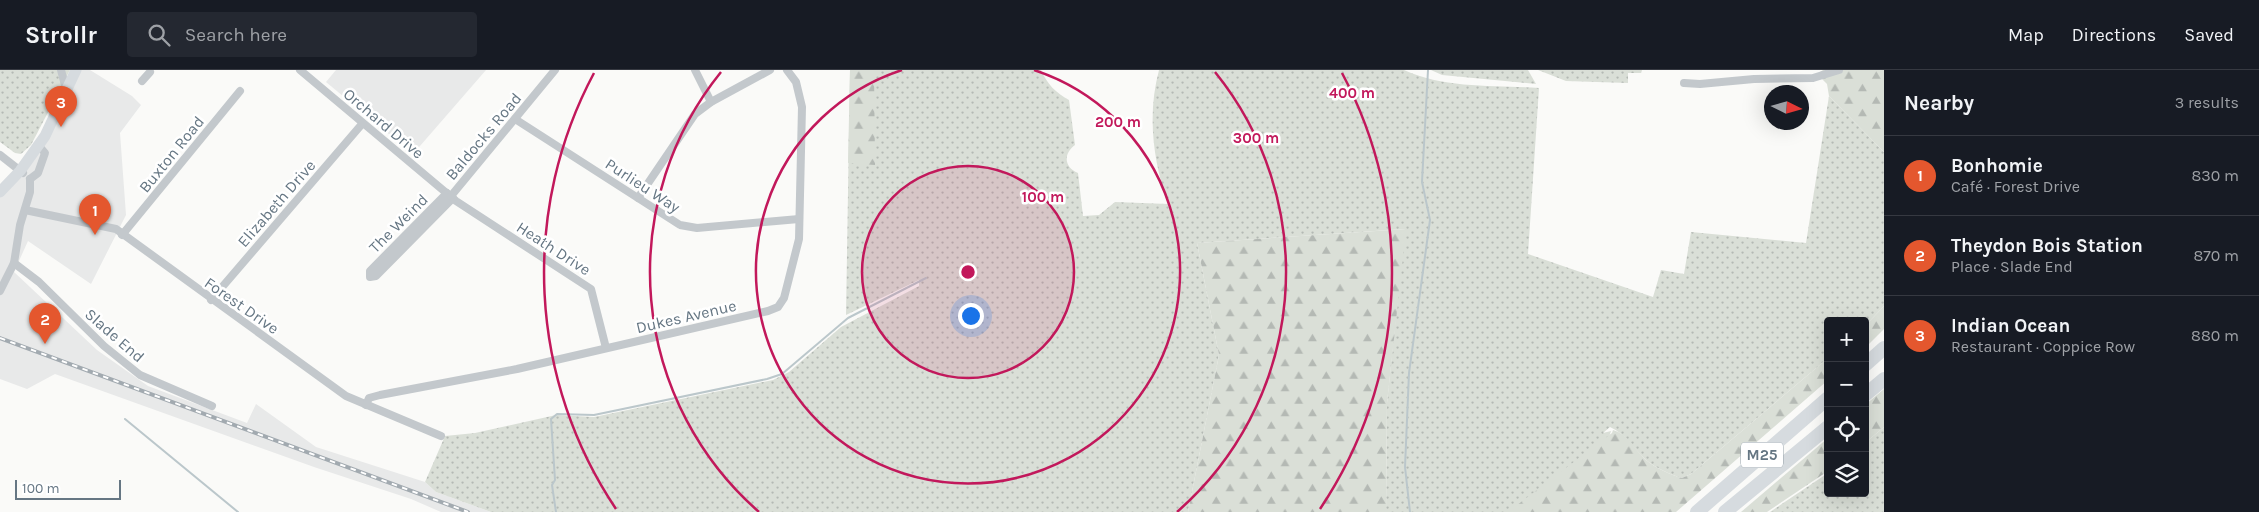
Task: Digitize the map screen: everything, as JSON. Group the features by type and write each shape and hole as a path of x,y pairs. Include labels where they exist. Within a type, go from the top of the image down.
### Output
{"highway":[{"path":"1868,362 1884,348"},
{"path":"1869,392 1884,379"},
{"name":"M25","path":"1697,512 1824,401"},
{"name":"M25","path":"1725,512 1824,430"}],"main road":[{"path":"0,192 20,171 39,146 76,70"}],"street":[{"path":"61,70 66,89"},
{"name":"Orchard Drive","path":"300,70 362,124 450,195"},
{"name":"Baldocks Road","path":"450,195 555,70"},
{"path":"695,70 711,102"},
{"path":"638,198 695,114 711,102 770,70"},
{"name":"Dukes Avenue","path":"366,405 367,400 371,397 517,369 768,312 778,307 784,298 799,239 802,108 798,87 787,70"},
{"path":"1684,83 1700,84 1754,79 1812,78 1839,70"},
{"path":"142,81 150,71"},
{"name":"Buxton Road","path":"122,235 240,91"},
{"name":"Purlieu Way","path":"515,118 680,225 697,228 799,218"},
{"name":"Elizabeth Drive","path":"211,300 362,124"},
{"path":"30,179 38,173 45,153 39,146"},
{"path":"0,155 30,179"},
{"path":"0,291 14,263 20,225 30,192 30,179"},
{"name":"The Weind","path":"450,195 376,276 370,277 370,271 450,195"},
{"name":"Heath Drive","path":"450,195 591,289 606,348"},
{"name":"Forest Drive","path":"24,210 116,229 211,300 346,396 441,436"},
{"name":"Slade End","path":"14,263 39,282 104,346 140,375 212,406"}],"shaded area":[{"path":"76,70 90,70 132,96 141,105 120,133 126,215 91,284 28,241 14,272 97,350 148,386 247,423 256,404 316,447 425,482 436,492 491,512 441,512 411,499 314,467 55,374 27,389 0,379 0,192 20,171"},
{"path":"336,70 486,70 413,154 326,82"}],"green space":[{"path":"0,70 70,70 31,145 21,154 15,153 0,142"},
{"path":"850,70 1041,70 1052,88 1069,100 1075,145 1068,152 1067,160 1070,167 1078,173 1083,216 1099,215 1115,202 1168,204 1155,155 1153,138 1153,104 1159,70 1404,70 1420,76 1453,83 1539,88 1528,254 1653,297 1661,270 1684,274 1691,232 1806,243 1829,96 1884,152 1884,306 1869,322 1869,317 1824,317 1824,361 1691,474 1682,478 1658,468 1646,460 1621,433 1610,427 1603,433 1611,431 1609,437 1510,512 1386,512 1387,403 1405,229 1197,243 1219,355 1188,512 491,512 436,492 425,482 445,436 475,433 556,415 594,417 773,380 789,372 841,327 919,286 919,280 846,315"},
{"path":"850,70 874,70 875,165 848,163"},
{"path":"1431,70 1528,70 1536,84 1442,75"},
{"path":"1538,70 1642,70 1641,73 1628,73 1628,83 1566,81"},
{"path":"1823,70 1884,70 1884,152 1829,96 1827,84 1819,76"},
{"path":"1406,229 1387,403 1386,512 1188,512 1219,355 1197,243"},
{"path":"1884,306 1884,329 1869,344 1869,322"},
{"path":"1824,361 1824,383 1676,512 1508,512 1612,433 1613,430 1623,435 1646,460 1658,468 1682,478 1691,474"},
{"path":"1884,389 1884,427 1869,440 1869,407 1869,402"},
{"path":"1884,427 1884,512 1770,512 1824,476 1824,497 1869,497 1869,440"},
{"path":"1824,441 1824,474 1767,512 1741,512"}],"waterway":[{"path":"1410,512 1405,467 1409,373 1430,220 1422,182 1428,70"},
{"path":"556,512 552,485 555,480 551,419 557,414 594,415 767,379 782,374 848,318 926,278"},
{"path":"125,419 238,512"}],"railway":[{"path":"0,338 468,512"}],"place":[{"name":"Indian Ocean","path":"61,127"},
{"name":"Bonhomie","path":"95,235"},
{"name":"Theydon Bois Station","path":"45,344"}]}
